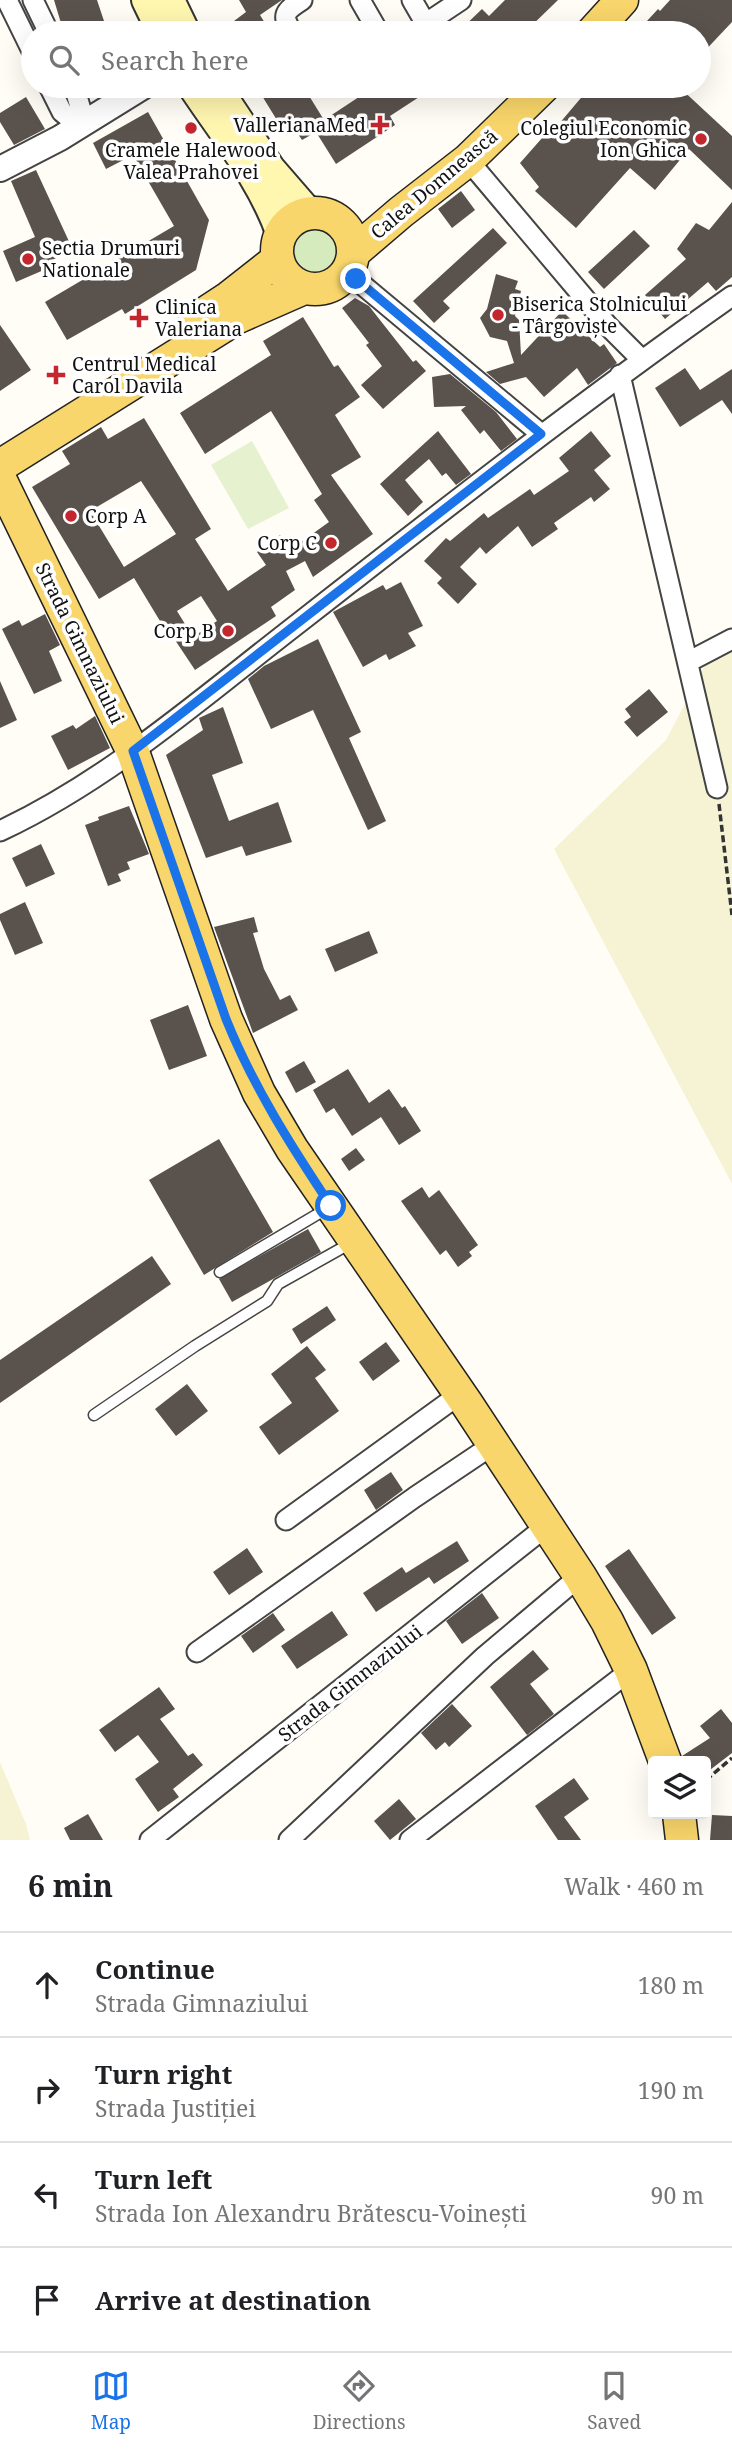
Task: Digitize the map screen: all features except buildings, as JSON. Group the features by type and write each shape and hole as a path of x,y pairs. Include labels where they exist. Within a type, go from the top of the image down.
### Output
{"main road":[{"path":"146,0 156,21"},
{"path":"170,0 180,21"},
{"path":"585,21 604,0"},
{"path":"603,21 622,0"},
{"path":"200,98 274,213 281,269 288,278 304,288 333,285 350,262 349,234 344,226 322,216 271,169 224,98"},
{"name":"Calea Domnească","path":"322,216 365,213 393,201 459,148 511,98"},
{"name":"Calea Domnească","path":"350,262 401,212 468,160 532,98"},
{"path":"0,445 227,299 280,247 289,223 299,216 322,216"},
{"path":"1,477 41,442 238,317 304,288"},
{"name":"Strada Gimnaziului","path":"1,477 133,751 226,1019 259,1093 292,1149 494,1444 580,1576 631,1670 664,1756"},
{"path":"680,1819 682,1840"}],"street":[{"path":"7,0 21,29"},
{"path":"33,0 43,21"},
{"path":"285,21 288,9 302,0"},
{"path":"360,0 372,21"},
{"path":"412,0 426,21"},
{"path":"430,21 461,0"},
{"path":"55,98 62,112 79,126"},
{"path":"78,98 81,110 79,126"},
{"path":"0,169 34,153 124,98"},
{"path":"468,160 608,326 642,360"},
{"path":"350,262 541,434"},
{"path":"0,831 90,781 133,751 541,434 732,296"},
{"path":"620,375 717,788"},
{"path":"688,662 732,639"},
{"path":"286,1520 460,1394"},
{"path":"197,1652 494,1444"},
{"name":"Strada Gimnaziului","path":"150,1840 548,1525"},
{"path":"289,1840 485,1656 580,1576"},
{"path":"410,1840 631,1670"}],"lane":[{"path":"220,1272 331,1206"},
{"path":"94,1415 267,1301 278,1284 354,1241"}],"path":[{"path":"717,788 732,915"},
{"path":"711,1776 732,1758"}],"shaded area":[{"path":"732,629 732,1184 554,849 666,740 720,636"},
{"path":"0,1762 26,1824 30,1840 0,1840"}],"green space":[{"path":"315,230 330,236 336,251 330,266 315,272 300,266 294,251 300,236"},
{"path":"252,441 289,508 248,529 211,465"}],"place":[{"name":"VallerianaMed","path":"380,125"},
{"name":"Cramele Halewood Valea Prahovei","path":"191,128"},
{"name":"Colegiul Economic Ion Ghica","path":"701,139"},
{"name":"Sectia Drumuri Nationale","path":"28,259"},
{"name":"Biserica Stolnicului - Târgoviște","path":"498,315"},
{"name":"Clinica Valeriana","path":"139,318"},
{"name":"Centrul Medical Carol Davila","path":"56,375"},
{"name":"Corp A","path":"71,516"},
{"name":"Corp C","path":"331,543"},
{"name":"Corp B","path":"228,631"}],"route":[{"path":"331,1206 292,1149 241,1056 133,751 541,434 356,279"}]}
